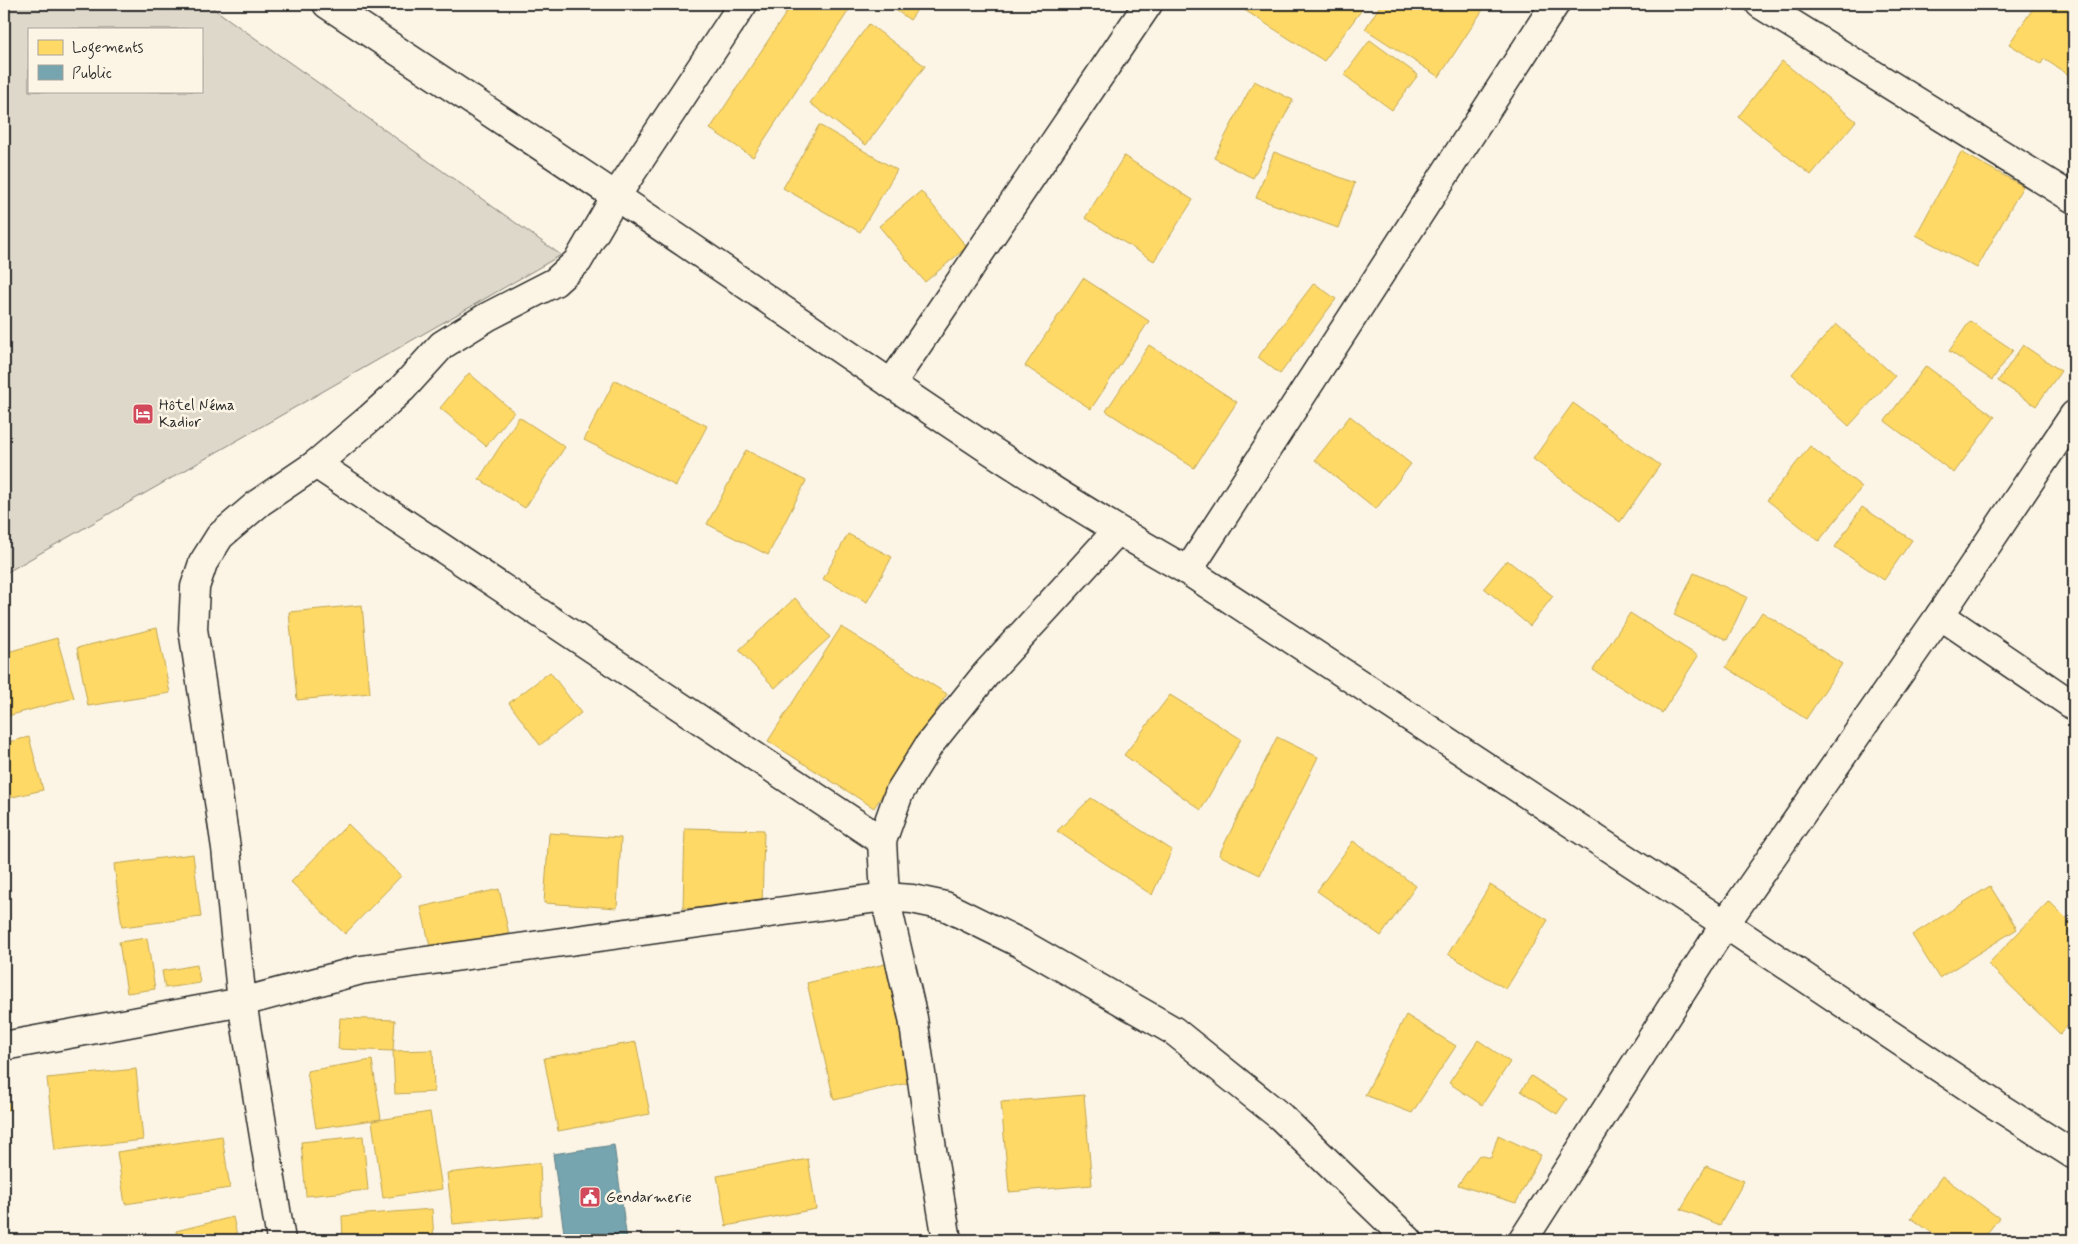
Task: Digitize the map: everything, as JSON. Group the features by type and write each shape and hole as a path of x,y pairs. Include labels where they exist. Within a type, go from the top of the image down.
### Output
{"street":[{"path":"327,4 616,196 891,384 1116,531 1188,571 2074,1155"},
{"path":"281,1240 242,1002 226,848 193,629 195,587 203,563 220,536 260,502 316,464 402,388 442,345 487,317 555,282 578,261 616,196 744,4"},
{"path":"891,384 1148,4"},
{"path":"1188,571 1555,4"},
{"path":"1760,4 2074,199"},
{"path":"1524,1240 1726,924 1940,615 2074,415"},
{"path":"316,464 882,841"},
{"path":"947,1240 913,1018 886,897 882,841 899,793 928,745 986,674 1116,531"},
{"path":"1940,615 2074,706"},
{"path":"4,1046 242,1002 361,970 886,897 912,899 945,906 1020,942 1174,1031 1281,1117 1408,1240"}],"shaded area":[{"name":"Hôtel Néma Kadior","path":"4,4 207,4 561,255 4,574"}],"building: Logements":[{"path":"792,4 853,4 753,157 710,129"},
{"path":"887,4 921,4 910,20"},
{"path":"1235,4 1366,4 1324,61"},
{"path":"1381,4 1486,5 1439,77 1365,29"},
{"path":"2036,4 2074,4 2074,74 2072,77 2044,59 2041,64 2009,44"},
{"path":"869,24 925,66 866,145 810,103"},
{"path":"1370,40 1418,75 1392,110 1344,75"},
{"path":"1782,61 1856,121 1811,175 1738,117"},
{"path":"1254,81 1293,100 1253,178 1214,158"},
{"path":"819,125 897,170 860,232 783,188"},
{"path":"1274,152 1355,183 1338,228 1256,198"},
{"path":"1961,152 2023,186 1977,268 1916,235"},
{"path":"1124,156 1193,200 1154,261 1085,218"},
{"path":"921,191 967,247 925,282 879,226"},
{"path":"1083,278 1149,321 1091,409 1025,366"},
{"path":"1314,283 1336,299 1280,374 1258,357"},
{"path":"1970,321 2013,350 1992,380 1949,351"},
{"path":"1836,324 1895,376 1849,426 1792,374"},
{"path":"1149,345 1237,402 1194,468 1106,411"},
{"path":"2023,345 2061,371 2036,406 1998,381"},
{"path":"1926,366 1995,417 1954,473 1885,421"},
{"path":"469,373 514,412 486,446 440,408"},
{"path":"615,380 707,426 676,486 584,440"},
{"path":"1573,403 1660,465 1620,522 1533,459"},
{"path":"1350,416 1411,464 1376,509 1315,460"},
{"path":"519,417 565,447 525,508 479,479"},
{"path":"1810,446 1862,487 1819,541 1767,500"},
{"path":"746,450 806,481 768,555 707,524"},
{"path":"1862,507 1912,540 1884,580 1835,547"},
{"path":"848,534 892,557 867,602 823,579"},
{"path":"1507,560 1553,596 1530,626 1484,588"},
{"path":"1694,573 1747,597 1727,640 1674,615"},
{"path":"795,598 830,637 775,688 739,650"},
{"path":"362,605 370,693 297,700 289,612"},
{"path":"1762,612 1842,664 1806,719 1726,667"},
{"path":"1630,613 1698,656 1662,713 1593,670"},
{"path":"841,627 947,694 874,808 768,741"},
{"path":"157,628 170,693 88,706 77,648"},
{"path":"57,638 74,698 4,717 4,653"},
{"path":"550,672 581,713 540,745 509,703"},
{"path":"1170,695 1241,739 1201,810 1124,755"},
{"path":"29,737 43,790 4,799 4,743"},
{"path":"1277,737 1318,757 1260,875 1219,855"},
{"path":"1091,798 1172,850 1152,895 1057,831"},
{"path":"348,824 401,876 345,934 291,882"},
{"path":"685,828 764,830 762,910 683,908"},
{"path":"549,833 621,838 617,908 544,903"},
{"path":"1353,841 1416,886 1381,936 1317,891"},
{"path":"193,854 201,917 122,927 114,864"},
{"path":"1490,885 1548,920 1506,989 1448,954"},
{"path":"1990,886 2017,929 1939,978 1912,935"},
{"path":"499,889 509,934 431,951 421,907"},
{"path":"2049,901 2074,926 2074,1019 2060,1034 1988,964"},
{"path":"147,938 155,989 127,993 119,942"},
{"path":"885,964 912,1082 834,1100 807,983"},
{"path":"197,965 200,983 165,988 162,971"},
{"path":"1406,1015 1456,1046 1412,1113 1365,1095"},
{"path":"340,1018 395,1020 393,1051 338,1049"},
{"path":"1478,1040 1510,1062 1482,1105 1449,1083"},
{"path":"636,1042 650,1114 558,1131 544,1058"},
{"path":"433,1050 434,1092 395,1094 393,1051"},
{"path":"372,1060 381,1119 316,1128 307,1071"},
{"path":"136,1069 143,1140 55,1150 47,1078"},
{"path":"1531,1076 1567,1099 1557,1114 1521,1091"},
{"path":"4,1090 11,1109 4,1111"},
{"path":"1084,1095 1092,1185 1009,1192 1001,1102"},
{"path":"430,1112 442,1189 383,1198 372,1121"},
{"path":"1498,1135 1541,1155 1516,1203 1458,1185 1479,1155 1491,1158"},
{"path":"222,1136 230,1188 125,1204 117,1152"},
{"path":"363,1136 368,1190 306,1196 301,1142"},
{"path":"808,1159 816,1209 726,1226 717,1176"},
{"path":"540,1163 542,1216 453,1224 447,1173"},
{"path":"1706,1166 1744,1181 1720,1225 1681,1209"},
{"path":"1942,1176 1999,1218 1982,1240 1942,1240 1911,1218"},
{"path":"432,1209 434,1240 343,1240 342,1216"},
{"path":"233,1217 238,1240 178,1240 176,1231"}],"building: Public":[{"name":"Gendarmerie","path":"614,1145 627,1240 565,1240 553,1154"}],"place":[{"name":"Hôtel Néma Kadior","path":"143,414"},
{"name":"Gendarmerie","path":"590,1197"}]}
